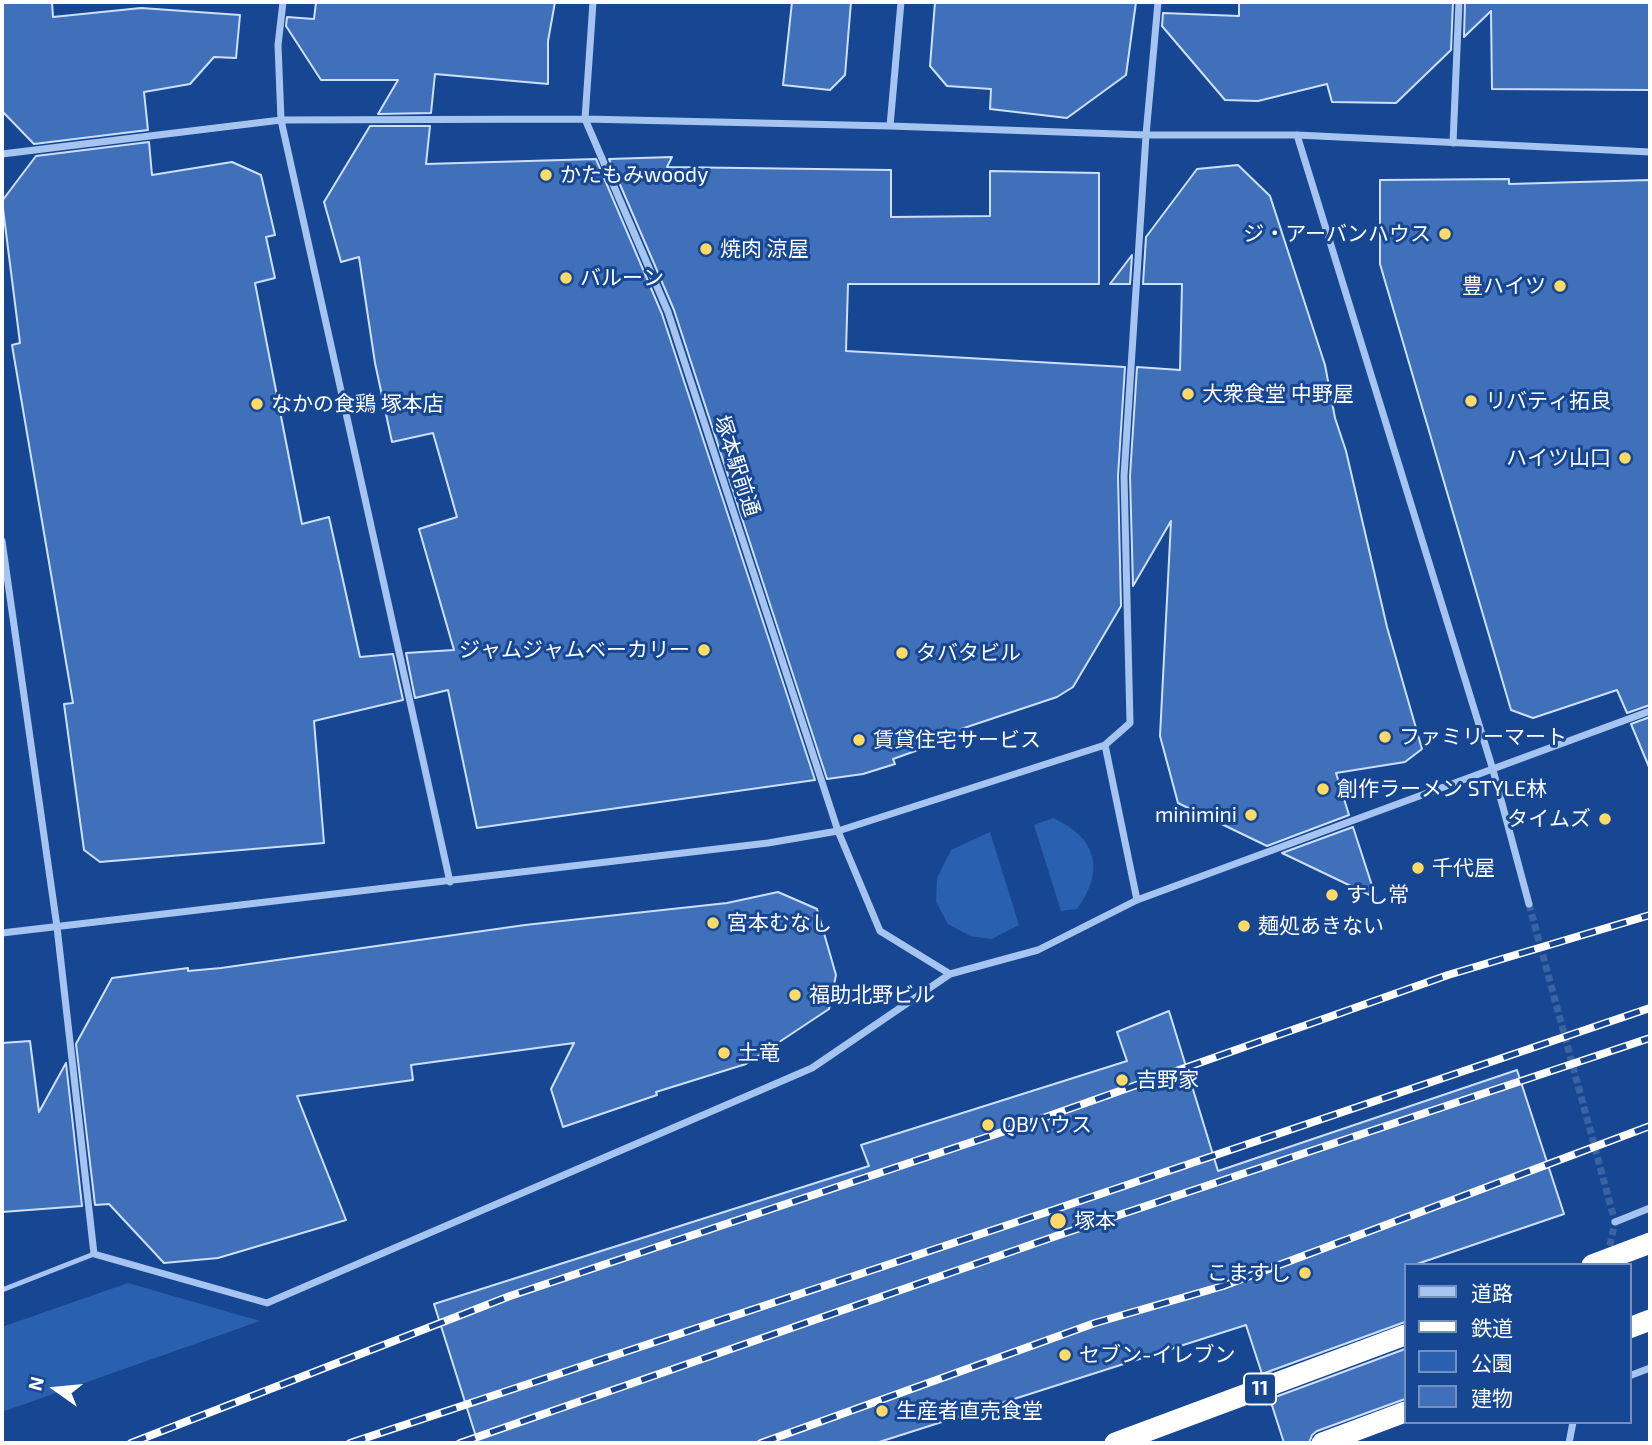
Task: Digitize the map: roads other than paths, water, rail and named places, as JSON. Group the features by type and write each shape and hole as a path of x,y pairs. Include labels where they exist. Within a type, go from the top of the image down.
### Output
{"highway":[{"path":"1597,1263 1650,1243"},
{"path":"1631,1327 1650,1320"},
{"name":"11","path":"1115,1443 1404,1335"},
{"path":"1322,1443 1404,1412"}],"street":[{"path":"283,2 278,45 281,120 450,882"},
{"path":"585,120 593,2"},
{"path":"890,126 901,2"},
{"path":"2,933 768,843 838,831 1105,745 1130,723 1124,476 1146,135 1158,2"},
{"path":"1453,142 1458,2"},
{"path":"2,154 281,120 585,120 890,126 1146,135 1297,135 1650,152"},
{"name":"塚本駅前通","path":"585,120 668,312 838,831 880,931 950,974"},
{"path":"1297,135 1493,770 1529,904"},
{"path":"2,541 57,927 94,1254 267,1303 812,1068 950,974 1038,950 1137,900 1650,711"},
{"path":"1105,745 1137,900"},
{"path":"1615,1222 1650,1208"},
{"path":"1631,1375 1650,1368"},
{"path":"1569,1443 1573,1424"}],"lane":[{"path":"2,1290 94,1254"}],"tunnel":[{"path":"1529,904 1615,1222 1608,1254"}],"railway":[{"path":"131,1443 510,1296 1029,1123 1448,975 1650,915"},
{"path":"350,1443 1053,1210 1650,1008"},
{"path":"460,1443 1062,1234 1650,1038"},
{"path":"761,1443 1095,1323 1223,1286 1650,1126"}],"place":[{"name":"かたもみwoody","path":"546,175"},
{"name":"ジ・アーバンハウス","path":"1445,234"},
{"name":"焼肉 涼屋","path":"706,249"},
{"name":"バルーン","path":"566,278"},
{"name":"豊ハイツ","path":"1560,286"},
{"name":"大衆食堂 中野屋","path":"1188,394"},
{"name":"リバティ拓良","path":"1471,401"},
{"name":"なかの食鶏 塚本店","path":"257,404"},
{"name":"ハイツ山口","path":"1625,458"},
{"name":"ジャムジャムベーカリー","path":"704,650"},
{"name":"タバタビル","path":"902,653"},
{"name":"ファミリーマート","path":"1385,737"},
{"name":"賃貸住宅サービス","path":"859,740"},
{"name":"創作ラーメン STYLE林","path":"1323,789"},
{"name":"minimini","path":"1251,815"},
{"name":"タイムズ","path":"1605,819"},
{"name":"千代屋","path":"1418,868"},
{"name":"すし常","path":"1332,895"},
{"name":"宮本むなし","path":"713,923"},
{"name":"麺処あきない","path":"1244,926"},
{"name":"福助北野ビル","path":"795,995"},
{"name":"土竜","path":"724,1053"},
{"name":"吉野家","path":"1122,1080"},
{"name":"QBハウス","path":"988,1125"},
{"name":"塚本","path":"1058,1221"},
{"name":"こますし","path":"1305,1273"},
{"name":"セブン-イレブン","path":"1065,1355"},
{"name":"生産者直売食堂","path":"882,1411"}]}
